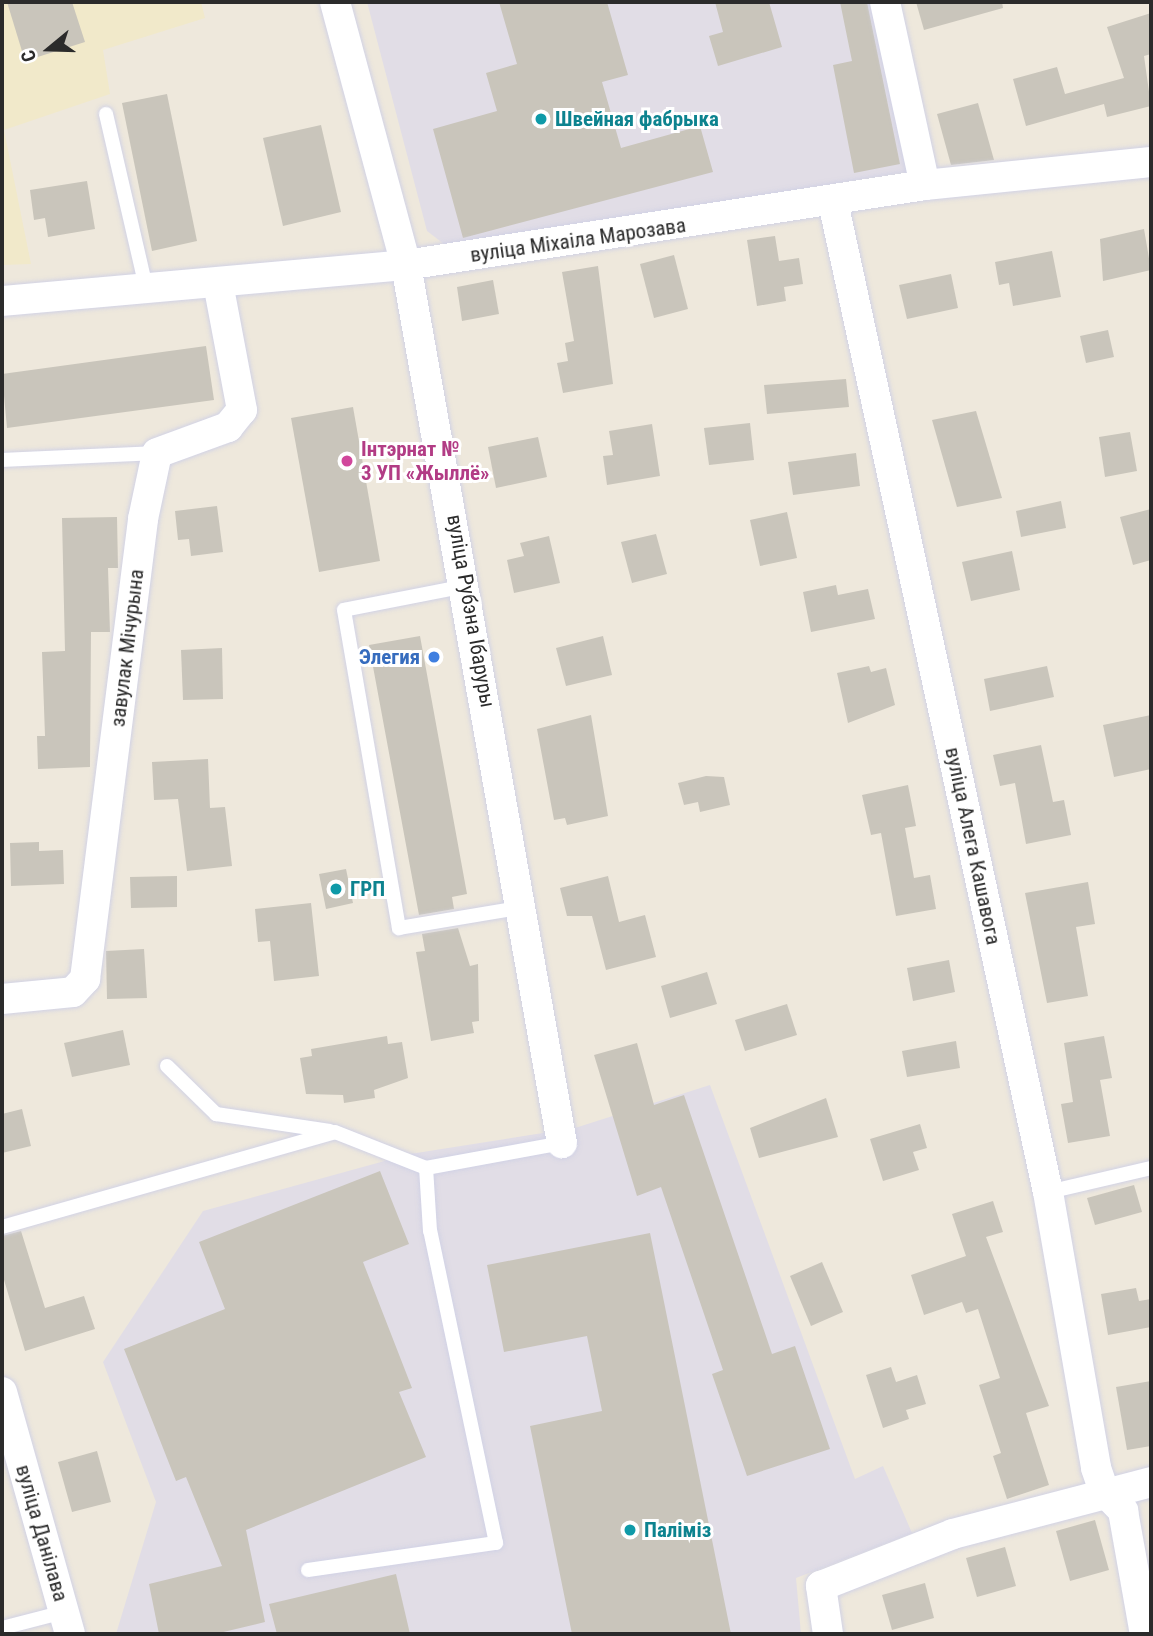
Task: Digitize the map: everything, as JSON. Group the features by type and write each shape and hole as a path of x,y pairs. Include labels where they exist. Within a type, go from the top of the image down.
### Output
{"street":[{"name":"вуліца Рубэна Ібаруры","path":"335,2 407,265 524,907 562,1143"},
{"path":"885,2 925,185"},
{"name":"вуліца Міхаіла Марозава","path":"2,300 148,292 407,265 832,202 925,185 1151,162"},
{"name":"вуліца Алега Кашавога","path":"832,202 1048,1192 1104,1491"},
{"path":"157,453 228,427 242,410 218,284"},
{"name":"завулак Мічурына","path":"2,999 73,992 85,979 143,519 157,453"},
{"name":"вуліца Данілава","path":"2,1392 67,1623"},
{"path":"828,1634 821,1586 953,1534 1104,1491 1151,1482"},
{"path":"1104,1491 1123,1511 1144,1634"}],"lane":[{"path":"106,114 148,292"},
{"path":"2,460 157,453"},
{"path":"467,585 344,610 392,889 399,928 524,907"},
{"path":"167,1066 216,1114 335,1132 426,1168 562,1143"},
{"path":"2,1227 335,1132"},
{"path":"308,1570 496,1543 430,1231 426,1168"},
{"path":"1048,1192 1151,1168"},
{"path":"2,1628 67,1623"}],"shaded area":[{"path":"2,2 201,2 205,18 103,50 110,94 4,130 31,264 2,265"},
{"path":"367,2 875,2 910,171 448,247 427,231"},
{"path":"710,1085 855,1479 883,1466 912,1533 796,1578 801,1634 116,1634 156,1502 103,1362 203,1211 410,1154 575,1128"}],"building":[{"path":"7,2 72,2 85,42 25,61"},
{"name":"Швейная фабрыка","path":"499,2 607,2 628,75 602,82 621,148 700,126 713,172 463,238 433,129 497,111 486,73 517,64"},
{"path":"715,2 769,2 782,47 718,66 709,36 723,32"},
{"path":"840,2 867,2 900,164 854,173 833,65 852,61"},
{"path":"916,2 1002,2 1003,8 924,30"},
{"path":"1151,13 1151,54 1144,56 1151,106 1107,117 1104,104 1026,126 1013,79 1057,67 1065,94 1124,78 1107,27"},
{"path":"167,94 197,241 152,251 122,103"},
{"path":"978,103 994,160 951,165 937,114"},
{"path":"321,125 341,212 283,226 263,138"},
{"path":"87,181 95,229 48,237 45,218 34,220 30,190"},
{"path":"1144,229 1151,270 1103,281 1100,239"},
{"path":"775,236 779,261 799,258 803,284 784,287 786,301 757,306 747,240"},
{"path":"1052,251 1061,297 1013,306 1009,283 999,285 995,262"},
{"path":"674,255 688,309 654,318 640,264"},
{"path":"598,266 613,384 563,393 557,363 568,361 565,343 574,341 562,272"},
{"path":"951,274 958,308 907,319 899,285"},
{"path":"493,280 499,314 462,321 457,287"},
{"path":"1108,330 1114,357 1086,363 1080,336"},
{"path":"206,346 214,400 7,428 2,374"},
{"path":"846,379 849,407 767,414 764,385"},
{"path":"353,407 380,561 319,572 291,418"},
{"path":"976,411 1002,498 957,507 932,420"},
{"path":"750,423 754,460 709,465 704,428"},
{"path":"652,424 660,476 607,485 603,456 613,455 609,431"},
{"path":"1130,432 1137,471 1105,477 1099,437"},
{"path":"538,437 547,477 496,488 488,447"},
{"path":"856,453 860,486 793,495 788,462"},
{"path":"1061,501 1066,528 1021,537 1016,511"},
{"path":"217,506 223,552 191,556 189,539 178,540 175,511"},
{"path":"1151,509 1151,560 1133,565 1120,517"},
{"path":"787,512 797,558 760,566 750,520"},
{"path":"117,517 118,568 108,568 110,632 91,632 90,767 38,769 37,736 45,736 42,652 65,651 62,518"},
{"path":"656,534 667,574 632,583 621,542"},
{"path":"549,536 560,583 514,593 507,560 524,556 520,543"},
{"path":"1012,551 1020,590 971,601 962,562"},
{"path":"836,585 838,595 868,589 875,619 811,632 803,592"},
{"path":"420,636 467,894 452,897 454,909 419,915 369,645"},
{"path":"603,636 612,675 566,686 556,648"},
{"path":"222,648 223,699 183,700 181,650"},
{"path":"869,666 871,672 886,668 895,705 848,723 837,673"},
{"path":"1047,666 1054,697 990,711 984,679"},
{"path":"591,715 608,816 567,825 565,818 554,820 537,729"},
{"path":"1151,715 1151,769 1114,777 1103,725"},
{"path":"1041,745 1053,802 1064,800 1071,835 1026,844 1015,783 1000,786 993,755"},
{"path":"208,759 210,808 225,807 232,866 187,871 178,799 154,800 152,762"},
{"path":"706,776 724,777 730,805 700,812 698,802 684,805 678,783"},
{"path":"908,785 916,826 905,828 914,878 930,875 936,909 896,916 881,833 871,835 862,795"},
{"path":"39,842 39,851 63,850 64,884 11,886 10,843"},
{"name":"ГРП","path":"346,869 353,903 326,909 319,874"},
{"path":"177,876 177,907 131,908 130,877"},
{"path":"608,876 619,922 645,915 656,957 606,970 592,916 567,916 560,888"},
{"path":"1088,882 1095,924 1076,927 1088,996 1047,1003 1025,893"},
{"path":"311,903 319,976 274,981 270,941 258,942 255,909"},
{"path":"458,928 470,966 478,964 479,1021 472,1022 474,1033 431,1041 416,952 425,951 422,934"},
{"path":"144,949 147,998 107,999 106,951"},
{"path":"949,960 955,992 913,1001 907,968"},
{"path":"707,972 717,1004 670,1018 661,986"},
{"path":"787,1004 797,1035 745,1051 735,1020"},
{"path":"123,1030 130,1065 72,1077 64,1043"},
{"path":"387,1036 388,1044 402,1042 408,1078 374,1090 375,1098 344,1103 343,1095 306,1094 300,1058 312,1056 311,1049"},
{"path":"1104,1036 1112,1078 1100,1080 1110,1136 1068,1143 1061,1104 1073,1102 1064,1043"},
{"path":"956,1041 960,1068 907,1077 902,1051"},
{"path":"637,1043 654,1105 684,1095 772,1354 795,1346 830,1449 747,1476 712,1374 723,1370 661,1187 637,1196 594,1055"},
{"path":"826,1098 838,1137 759,1158 750,1128"},
{"path":"22,1109 31,1146 2,1153 2,1114"},
{"path":"920,1124 927,1148 913,1152 919,1170 883,1181 870,1139"},
{"path":"380,1171 409,1244 363,1262 412,1388 399,1392 426,1457 246,1530 265,1622 215,1634 159,1634 149,1584 222,1566 186,1477 176,1481 124,1349 225,1309 199,1242"},
{"path":"1134,1185 1142,1212 1095,1225 1087,1198"},
{"path":"993,1201 1003,1232 986,1237 1049,1406 1026,1413 1049,1485 1007,1499 993,1456 1001,1453 979,1385 1000,1378 978,1309 966,1313 962,1302 924,1315 911,1275 966,1256 952,1214"},
{"path":"21,1231 45,1308 84,1296 95,1329 25,1351 2,1273 2,1236"},
{"name":"Паліміз","path":"650,1233 731,1634 572,1634 530,1426 602,1411 587,1336 504,1352 487,1265"},
{"path":"822,1262 843,1312 811,1326 790,1276"},
{"path":"1136,1288 1139,1301 1151,1299 1151,1327 1108,1335 1101,1294"},
{"path":"891,1367 896,1382 917,1375 926,1404 906,1410 909,1419 883,1428 866,1375"},
{"path":"1151,1381 1151,1446 1127,1450 1116,1387"},
{"path":"97,1451 111,1502 72,1512 58,1462"},
{"path":"1095,1520 1109,1570 1070,1581 1056,1531"},
{"path":"1005,1547 1016,1586 977,1597 966,1558"},
{"path":"396,1574 410,1634 277,1634 269,1604"},
{"path":"925,1583 934,1618 892,1630 882,1595"}],"place":[{"name":"Швейная фабрыка","path":"541,119"},
{"name":"Інтэрнат № 3 УП «Жыллё»","path":"347,461"},
{"name":"Элегия","path":"434,657"},
{"name":"ГРП","path":"336,889"},
{"name":"Паліміз","path":"630,1530"}]}
